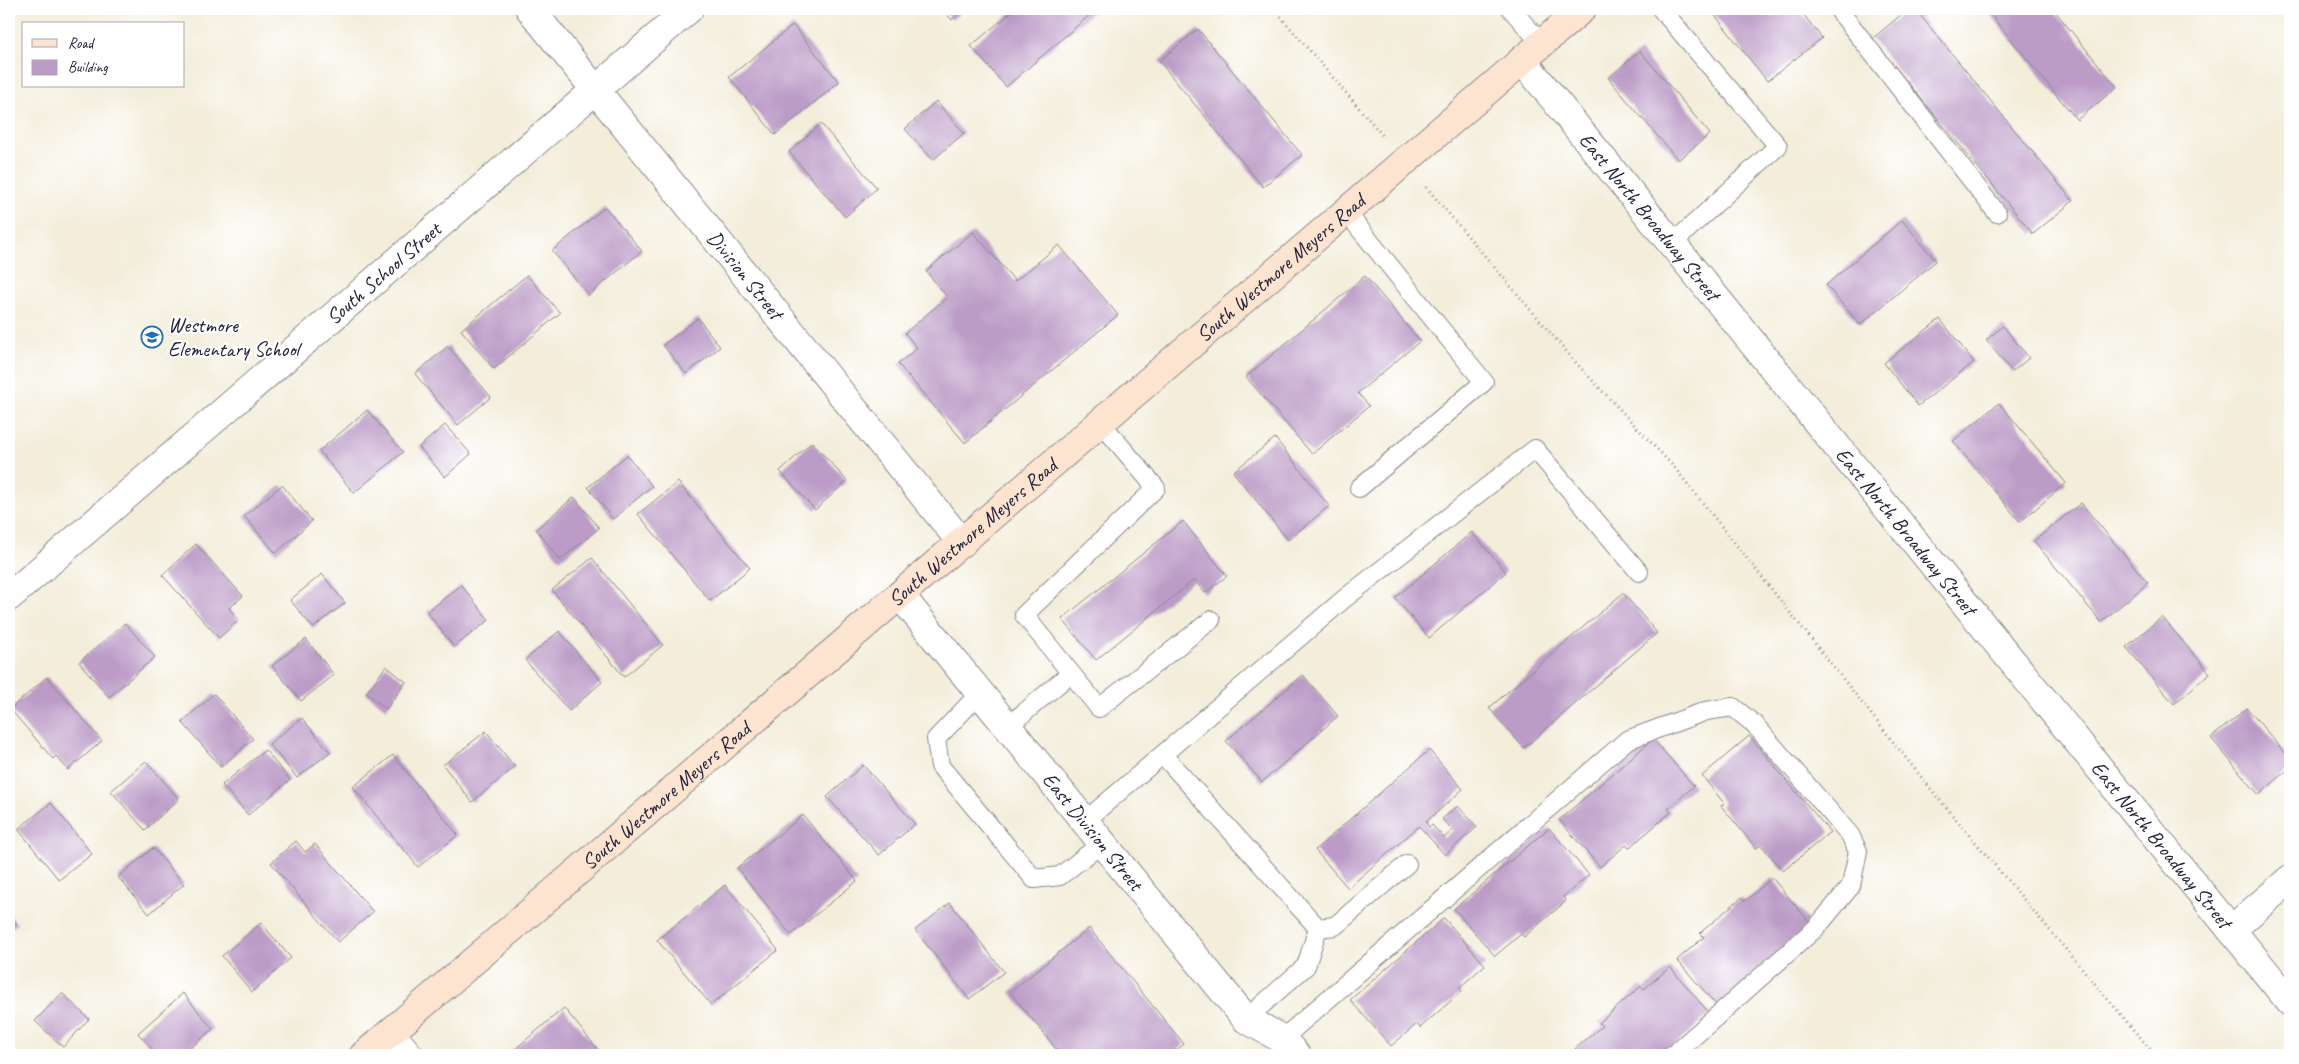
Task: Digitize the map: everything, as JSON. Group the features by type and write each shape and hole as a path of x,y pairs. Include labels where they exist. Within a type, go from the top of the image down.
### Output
{"street":[{"name":"Division Street","path":"530,9 962,543"},
{"name":"South School Street","path":"9,597 689,9"},
{"name":"South Westmore Meyers Road","path":"364,1055 1582,9"},
{"name":"East North Broadway Street","path":"1531,52 1672,244 2290,1002"},
{"name":"East Division Street","path":"900,595 1246,1018 1289,1047"},
{"path":"2231,930 2290,879"},
{"path":"390,1033 409,1055"}],"lane":[{"path":"1511,9 1531,52"},
{"path":"1661,9 1778,146 1672,244"},
{"path":"1838,9 1997,212"},
{"path":"1346,212 1484,382 1360,488"},
{"path":"1101,423 1156,488 1024,615 1098,708 1211,620"},
{"path":"1085,822 1344,599 1535,449 1639,572"},
{"path":"1007,727 1071,673"},
{"path":"980,693 936,740 940,766 1034,879 1060,876 1102,843"},
{"path":"1289,1047 1627,740 1706,711 1733,707 1755,725 1850,835 1858,851 1851,886 1817,927 1673,1055"},
{"path":"1163,754 1318,928"},
{"path":"1318,928 1335,926 1407,864"},
{"path":"1246,1018 1306,966 1318,928"}],"path":[{"path":"1274,9 1376,128"},
{"path":"1432,194 1577,364 1674,467 1934,793 2155,1055"}],"building":[{"path":"942,9 965,9 952,20"},
{"path":"1015,9 1089,9 1092,13 1006,87 971,46"},
{"path":"1710,9 1799,9 1822,38 1767,81"},
{"path":"1908,9 1915,9 2073,201 2033,234 1872,39"},
{"path":"1986,9 2053,9 2117,87 2077,120"},
{"path":"793,25 839,82 775,135 729,77"},
{"path":"1198,29 1302,155 1263,187 1159,61"},
{"path":"1640,51 1710,134 1678,160 1608,78"},
{"path":"936,101 964,133 933,160 905,129"},
{"path":"821,124 877,188 845,217 789,152"},
{"path":"605,207 642,251 589,295 552,251"},
{"path":"1902,220 1936,261 1860,325 1826,285"},
{"path":"973,232 1015,281 1059,245 1118,315 965,443 898,364 917,348 905,333 947,297 926,271"},
{"path":"527,275 560,313 494,369 461,330"},
{"path":"1365,276 1420,341 1358,393 1369,406 1312,454 1246,377"},
{"path":"698,318 720,347 686,374 663,345"},
{"path":"1940,319 1974,362 1918,406 1884,363"},
{"path":"2003,326 2029,358 2012,372 1986,340"},
{"path":"448,346 491,397 458,425 415,374"},
{"path":"1999,403 2066,483 2020,522 1953,441"},
{"path":"367,410 403,452 354,493 319,451"},
{"path":"445,425 471,454 445,477 419,447"},
{"path":"1275,438 1329,506 1288,540 1233,472"},
{"path":"812,442 847,481 815,510 780,471"},
{"path":"627,455 652,486 613,519 588,487"},
{"path":"678,482 750,568 710,601 638,514"},
{"path":"282,485 312,521 276,553 244,516"},
{"path":"574,497 599,528 560,560 536,529"},
{"path":"2081,503 2148,583 2101,622 2034,541"},
{"path":"1183,521 1227,576 1205,593 1194,580 1096,660 1062,619"},
{"path":"1472,532 1506,572 1429,638 1395,598"},
{"path":"196,544 243,596 229,608 239,620 219,638 162,575"},
{"path":"592,558 663,645 624,677 552,590"},
{"path":"322,574 345,603 313,628 290,600"},
{"path":"461,585 489,620 454,647 427,612"},
{"path":"1623,593 1657,633 1524,748 1489,708"},
{"path":"2162,617 2210,673 2174,704 2126,647"},
{"path":"125,623 155,657 109,697 79,662"},
{"path":"559,631 602,682 569,711 525,660"},
{"path":"306,639 334,675 301,701 272,666"},
{"path":"386,666 406,682 386,709 366,693"},
{"path":"1303,675 1338,716 1262,782 1226,741"},
{"path":"47,677 102,741 68,770 56,756 53,759 10,709"},
{"path":"214,694 253,739 221,767 182,722"},
{"path":"2247,708 2290,759 2290,768 2259,795 2211,738"},
{"path":"302,718 330,752 297,778 269,744"},
{"path":"486,731 515,767 472,802 443,765"},
{"path":"1749,736 1830,832 1783,871 1761,845 1756,848 1721,806 1724,803 1702,776"},
{"path":"1653,739 1694,786 1668,809 1671,812 1629,848 1626,845 1600,867 1559,820"},
{"path":"265,750 290,780 248,815 222,785"},
{"path":"1429,750 1463,789 1426,822 1429,827 1432,825 1444,838 1453,830 1442,819 1458,806 1477,827 1445,855 1419,826 1348,888 1315,850"},
{"path":"393,755 458,835 418,867 353,787"},
{"path":"146,761 179,799 145,830 111,791"},
{"path":"863,765 915,824 879,855 827,797"},
{"path":"51,803 92,854 59,880 18,829"},
{"path":"803,815 857,881 791,935 737,868"},
{"path":"1549,828 1589,875 1563,897 1566,901 1524,937 1521,934 1495,956 1454,909"},
{"path":"296,841 305,852 315,844 373,912 338,942 271,863"},
{"path":"153,848 184,884 149,914 118,877"},
{"path":"1772,878 1812,925 1718,1007 1677,960 1704,937 1700,933 1742,897 1745,901"},
{"path":"725,885 778,950 711,1005 657,940"},
{"path":"950,903 1004,972 969,999 915,930"},
{"path":"9,914 17,924 9,931"},
{"path":"1444,918 1485,965 1459,988 1462,991 1420,1028 1417,1024 1391,1046 1350,1000"},
{"path":"261,923 291,958 252,992 222,956"},
{"path":"1089,928 1184,1044 1171,1055 1061,1055 1010,992"},
{"path":"1670,967 1710,1014 1663,1055 1581,1055 1575,1049 1602,1026 1599,1023 1641,986 1644,989"},
{"path":"62,993 89,1019 63,1047 35,1021"},
{"path":"183,993 213,1029 182,1055 157,1055 138,1033"},
{"path":"564,1008 599,1051 595,1055 520,1055 515,1049"}],"place":[{"name":"Westmore Elementary School","path":"152,337"}]}
